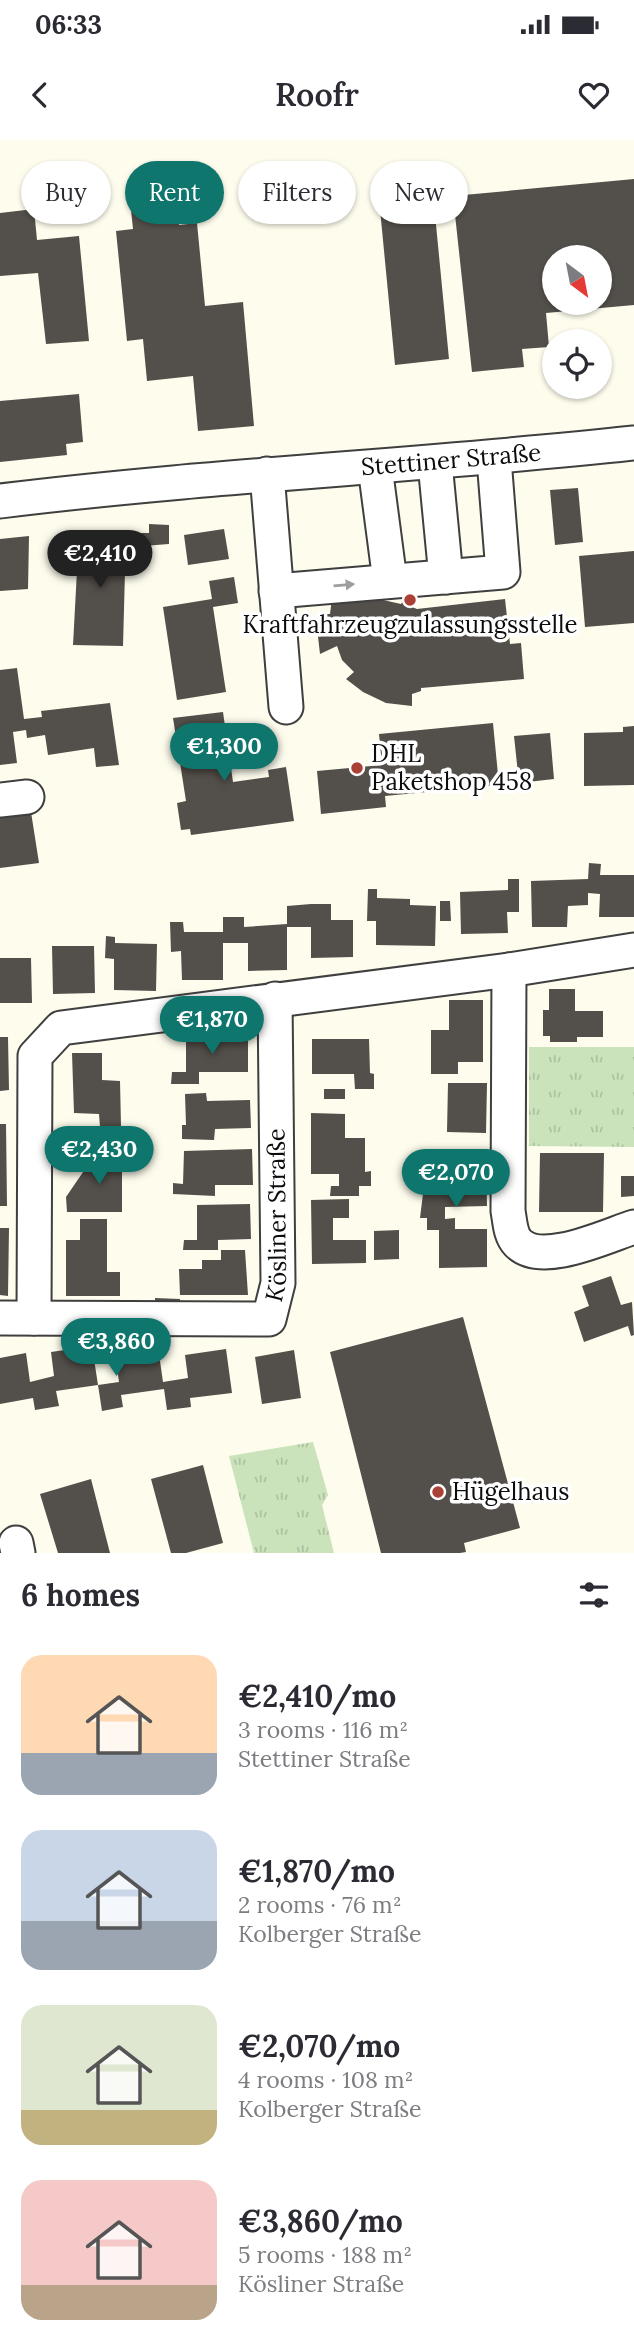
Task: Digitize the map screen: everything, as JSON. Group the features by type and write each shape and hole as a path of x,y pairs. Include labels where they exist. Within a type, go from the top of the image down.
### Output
{"street":[{"name":"Stettiner Straße","path":"0,501 267,474 435,463 634,443"},
{"path":"276,591 503,572 494,458"},
{"path":"435,463 446,577"},
{"path":"375,467 390,581"},
{"path":"267,474 286,707"},
{"path":"0,1318 34,1318 35,1056 61,1028 509,970 634,950"},
{"path":"509,970 508,1212 513,1236 518,1243 536,1253 570,1248 634,1227"},
{"name":"Kösliner Straße","path":"34,1318 269,1319 278,1283 275,999"}],"green space":[{"path":"529,1047 634,1047 634,1147 529,1146"},
{"path":"313,1442 328,1495 322,1505 334,1553 254,1553 229,1456"}],"building":[{"path":"634,179 634,305 612,307 612,245 542,245 542,315 546,315 547,329 542,329 542,348 522,349 524,367 472,372 456,224 468,224 468,195"},
{"path":"21,211 21,224 35,224 37,240 79,236 89,341 46,344 38,273 0,276 0,213"},
{"path":"132,224 197,224 205,306 243,302 254,426 198,431 193,376 147,381 143,339 127,341 116,231 133,229"},
{"path":"381,224 436,224 449,359 395,365"},
{"path":"79,394 83,442 66,444 67,455 0,462 0,401"},
{"path":"578,488 583,542 555,545 550,490"},
{"path":"149,524 169,525 169,544 130,547 130,533 149,533"},
{"path":"224,529 229,559 188,565 184,535"},
{"path":"79,533 126,535 123,646 73,645"},
{"path":"29,536 28,589 0,591 0,539"},
{"path":"634,551 634,623 585,627 579,556"},
{"path":"234,577 238,603 213,607 226,692 177,700 163,607 212,599 209,581"},
{"path":"356,594 401,604 405,598 414,603 412,607 417,609 505,599 510,644 521,643 524,679 421,688 421,691 412,694 412,706 386,703 363,692 346,679 354,672 342,660 337,646 320,654 317,628 322,626 323,614 330,614 332,598 353,602"},
{"path":"17,668 24,719 42,717 41,711 110,703 119,765 96,767 94,748 48,755 45,735 27,738 26,730 13,732 17,763 0,765 0,670"},
{"path":"223,712 233,782 269,777 268,770 286,767 294,821 191,835 190,829 181,830 177,803 186,801 173,718"},
{"path":"493,723 499,785 385,796 386,807 321,814 317,771 382,765 379,734"},
{"path":"634,726 634,785 584,786 584,733 623,732 623,727"},
{"path":"550,733 554,779 519,783 514,736"},
{"path":"31,812 39,863 0,868 0,817"},
{"path":"589,863 601,864 600,875 634,875 634,917 599,917 600,894 588,893 588,905 568,906 567,927 532,927 531,881 588,879"},
{"path":"508,879 519,879 519,912 507,912 508,933 461,934 460,892 508,890"},
{"path":"368,889 377,889 377,898 410,899 410,905 436,906 435,946 376,945 376,921 367,921"},
{"path":"440,901 450,901 451,921 440,921"},
{"path":"331,904 331,920 353,920 353,957 311,958 311,927 287,927 287,970 248,971 248,943 223,943 223,980 182,980 181,951 171,952 170,922 183,922 184,932 223,932 223,917 244,917 244,927 287,924 287,906"},
{"path":"106,936 115,937 115,943 157,944 156,991 114,990 114,959 105,958"},
{"path":"52,946 94,946 95,993 53,994"},
{"path":"0,958 31,958 32,1003 0,1003"},
{"path":"549,989 575,989 575,1011 603,1011 603,1037 577,1037 577,1042 550,1042 550,1036 543,1036 543,1010 549,1010"},
{"path":"449,1000 483,1000 483,1062 458,1062 458,1074 431,1074 431,1030 449,1030"},
{"path":"186,1031 218,1031 218,1037 248,1036 248,1072 199,1072 199,1084 171,1084 172,1072 186,1072"},
{"path":"0,1037 8,1037 9,1090 0,1091"},
{"path":"312,1039 369,1039 370,1073 374,1074 374,1089 355,1089 354,1074 312,1074"},
{"path":"72,1053 102,1053 102,1080 120,1081 121,1126 100,1127 99,1114 74,1113"},
{"path":"448,1083 487,1083 486,1133 447,1132"},
{"path":"324,1089 345,1089 345,1099 324,1099"},
{"path":"206,1093 207,1101 250,1100 251,1128 215,1129 214,1140 182,1139 182,1125 186,1125 185,1094"},
{"path":"311,1113 345,1114 345,1138 365,1138 365,1172 371,1171 371,1186 359,1186 359,1196 330,1196 331,1186 339,1186 339,1174 311,1174"},
{"path":"0,1124 6,1124 7,1206 0,1206"},
{"path":"252,1149 253,1185 215,1185 215,1196 173,1194 173,1183 183,1184 184,1151"},
{"path":"96,1153 122,1154 122,1212 67,1212 66,1197"},
{"path":"540,1153 604,1153 603,1212 539,1212"},
{"path":"436,1156 486,1157 487,1206 445,1207 445,1219 455,1218 455,1229 487,1229 487,1267 439,1268 439,1230 427,1230 427,1218 420,1218 426,1169 435,1169"},
{"path":"621,1176 634,1176 634,1196 621,1197"},
{"path":"349,1199 349,1218 333,1218 333,1240 366,1240 366,1263 312,1264 311,1200"},
{"path":"250,1204 251,1239 218,1240 218,1250 183,1250 184,1240 197,1240 197,1205"},
{"path":"80,1219 107,1219 107,1272 120,1272 120,1296 66,1296 66,1240 80,1240"},
{"path":"0,1228 9,1228 8,1296 0,1295"},
{"path":"399,1230 399,1259 374,1260 374,1231"},
{"path":"221,1250 245,1250 248,1295 180,1295 179,1269 202,1269 202,1260 221,1260"},
{"path":"611,1276 621,1305 632,1302 634,1335 631,1336 628,1326 584,1342 574,1312 589,1306 582,1286"},
{"path":"155,1298 180,1299 180,1310 155,1309"},
{"path":"463,1317 520,1528 464,1543 466,1552 381,1553 330,1352"},
{"path":"92,1346 98,1385 56,1391 59,1406 35,1410 33,1398 0,1404 0,1358 26,1353 30,1382 54,1376 51,1352"},
{"path":"158,1347 163,1382 188,1378 185,1355 226,1349 232,1393 190,1398 191,1407 167,1410 164,1389 121,1395 123,1407 102,1411 98,1385 119,1382 115,1353"},
{"path":"294,1350 301,1398 262,1404 255,1357"},
{"path":"203,1465 223,1543 186,1553 171,1553 151,1479"},
{"path":"91,1479 110,1553 58,1553 40,1494"}],"place":[{"name":"Kraftfahrzeugzulassungsstelle","path":"410,600"},
{"name":"DHL Paketshop 458","path":"357,768"},
{"name":"Hügelhaus","path":"438,1492"}]}
